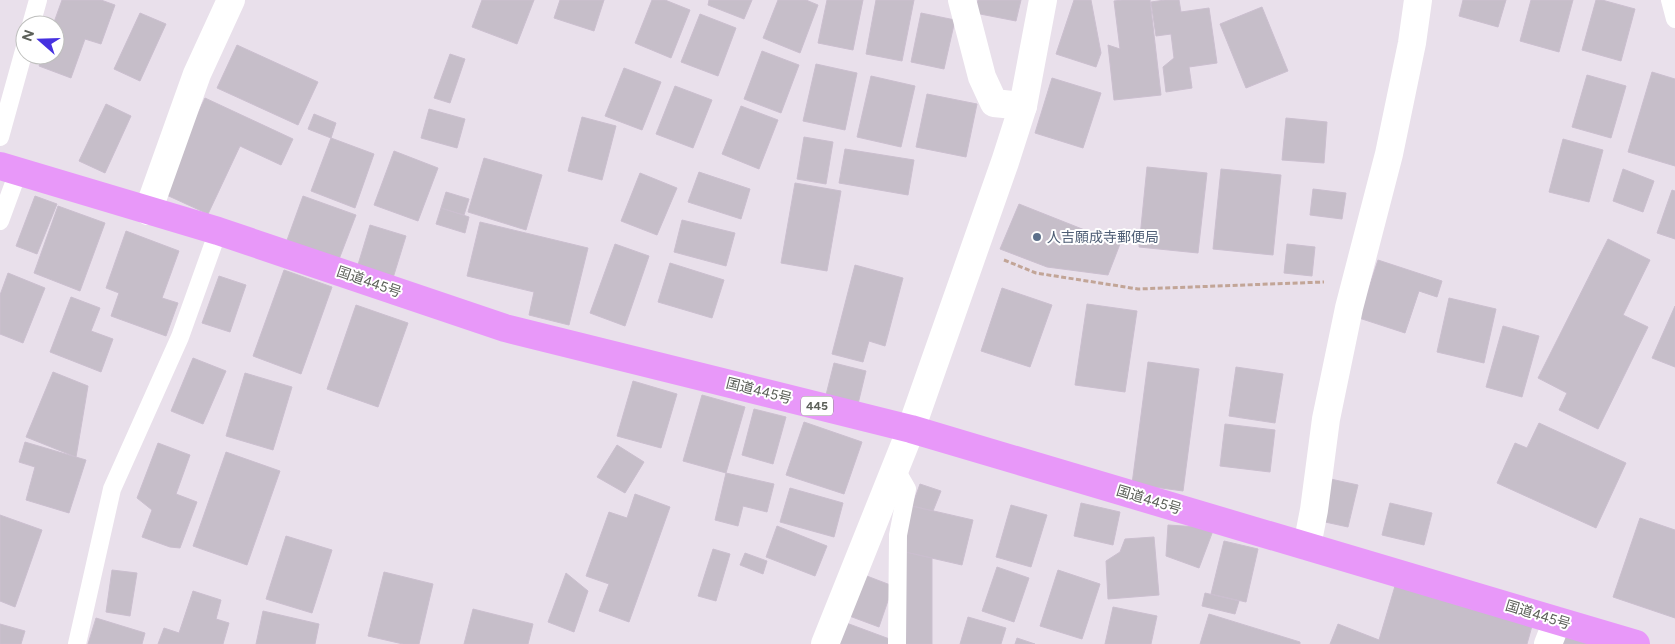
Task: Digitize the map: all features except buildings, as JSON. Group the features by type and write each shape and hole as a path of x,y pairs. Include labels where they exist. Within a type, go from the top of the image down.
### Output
{"highway":[{"name":"国道445号","path":"9,169 218,231 505,328 911,429 1307,546 1552,632 1636,644"}],"street":[{"path":"148,211 197,74 231,0"},
{"path":"962,0 982,77 994,103 1023,106"},
{"path":"825,644 911,429 1005,162 1023,106 1043,0"},
{"path":"1307,546 1326,419 1356,281 1389,154 1412,43 1418,0"}],"lane":[{"path":"34,15 38,0"},
{"path":"1670,0 1675,19"},
{"path":"0,137 20,65"},
{"path":"0,221 9,169"},
{"path":"77,644 112,489 180,337 218,231"},
{"path":"895,468 907,489 898,535 896,644"}],"path":[{"path":"975,249 1036,272 1138,289 1356,281"}],"place":[{"name":"人吉願成寺郵便局","path":"1037,237"}]}
